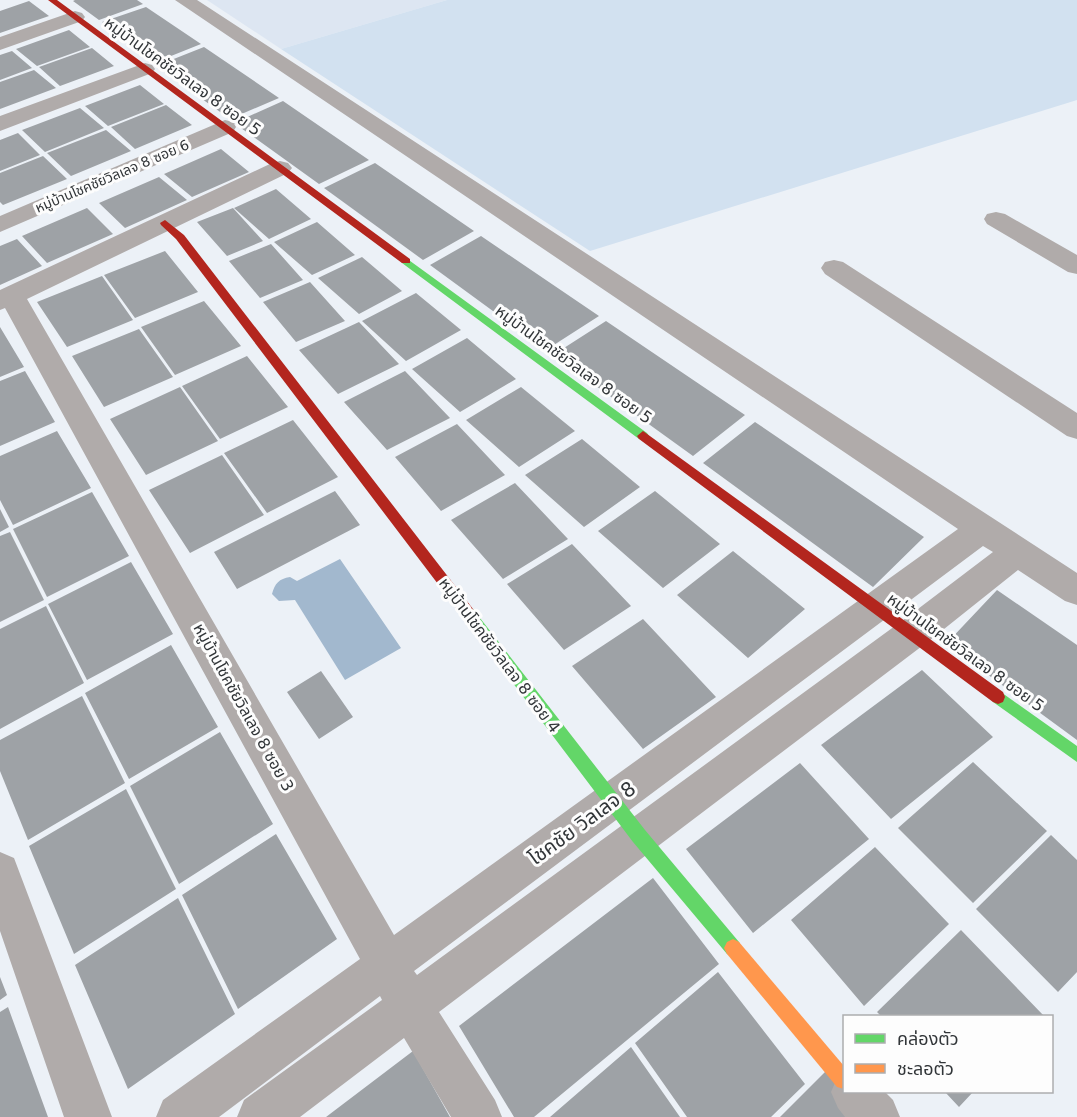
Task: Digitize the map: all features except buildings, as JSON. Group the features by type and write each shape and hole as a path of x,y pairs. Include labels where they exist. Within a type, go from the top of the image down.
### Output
{"street":[{"name":"หมู่บ้านโชคชัยวิลเลจ 8 ซอย 5","path":"52,0 1077,754"},
{"path":"184,0 1077,591"},
{"path":"0,44 75,17"},
{"path":"0,124 145,69"},
{"name":"หมู่บ้านโชคชัยวิลเลจ 8 ซอย 6","path":"0,225 225,127"},
{"path":"6,299 280,168"},
{"path":"996,219 1077,266"},
{"name":"หมู่บ้านโชคชัยวิลเลจ 8 ซอย 4","path":"165,223 180,237 639,836 843,1079"},
{"path":"834,268 1077,428"},
{"name":"หมู่บ้านโชคชัยวิลเลจ 8 ซอย 3","path":"6,299 410,1006 478,1117"},
{"name":"โชคชัย วิลเลจ 8","path":"180,1117 877,608 983,528"},
{"path":"261,1117 912,633 1017,552"},
{"path":"0,872 88,1117"},
{"path":"855,1093 876,1117"}],"shaded area":[{"path":"207,0 447,0 281,49"},
{"path":"447,0 1077,0 1077,100 590,251 281,49"},
{"path":"340,559 401,648 345,680 295,600 279,601 272,594 276,584 283,579 290,577 297,581"}],"traffic: fast":[{"path":"406,261 643,436"},
{"path":"468,613 639,836 733,948"},
{"path":"998,697 1077,755"}],"traffic: slow":[{"path":"733,948 843,1079"}],"traffic: jam":[{"path":"52,0 406,261"},
{"path":"165,223 180,237 468,613"},
{"path":"643,436 998,697"}]}
